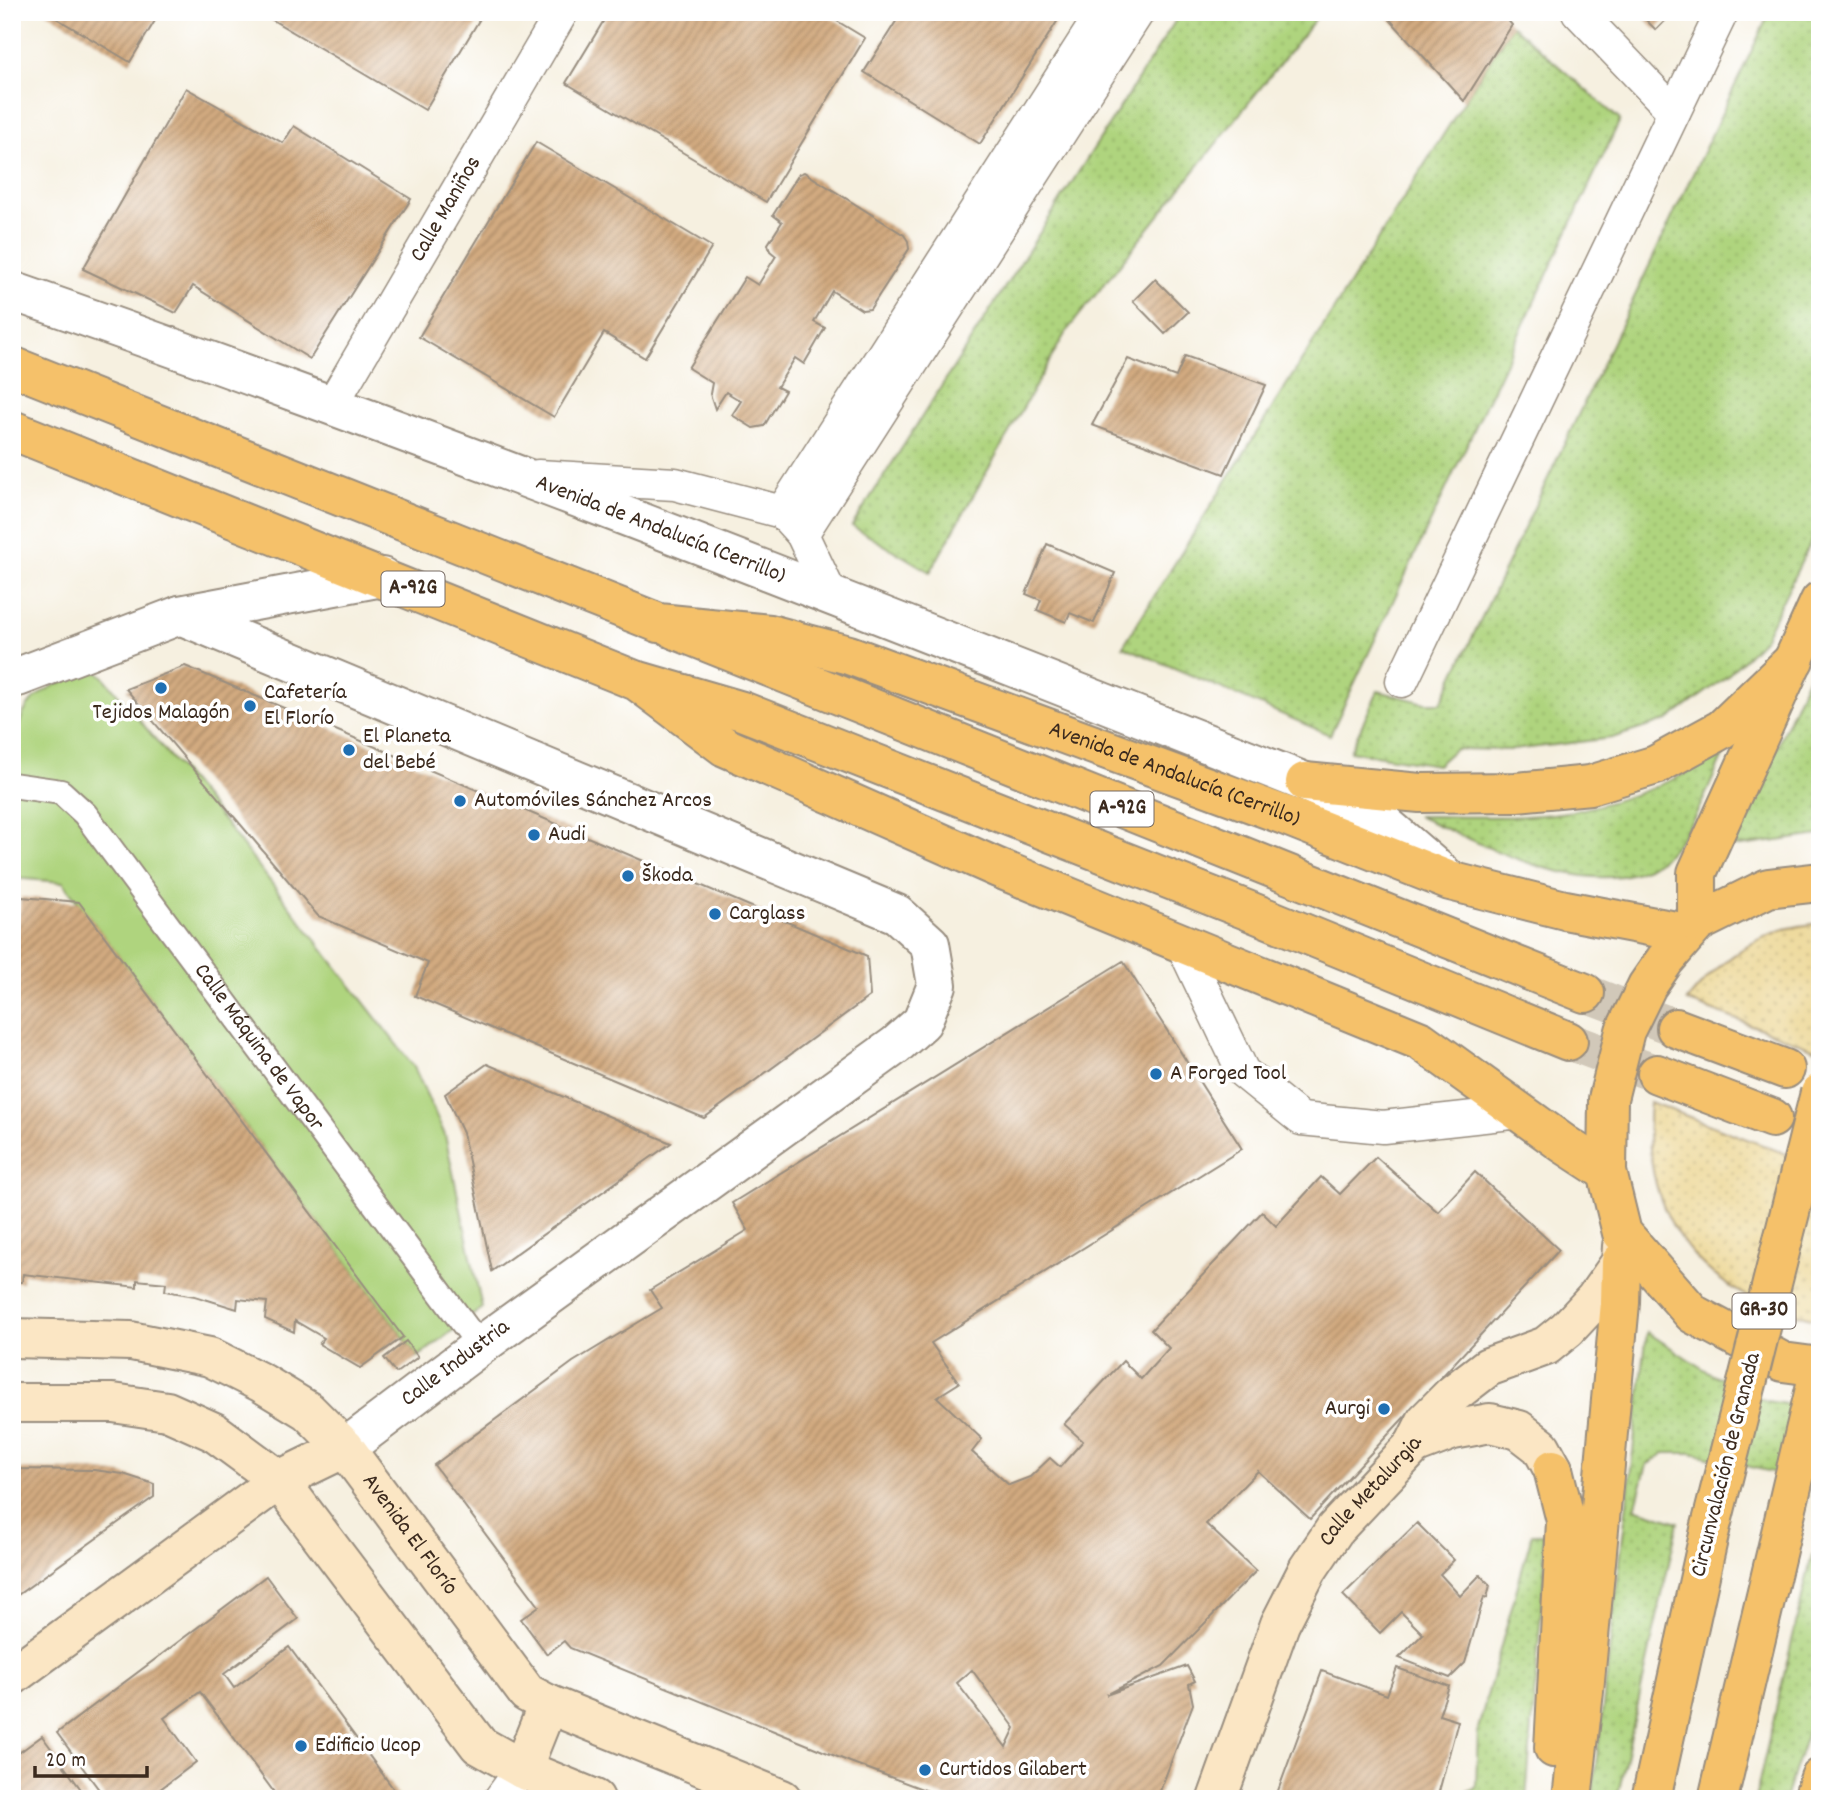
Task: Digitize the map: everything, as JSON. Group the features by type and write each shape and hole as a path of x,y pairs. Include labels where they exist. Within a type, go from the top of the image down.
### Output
{"main road":[{"name":"Avenida de Andalucía (Cerrillo)","path":"12,366 1585,993"},
{"name":"A-92G","path":"12,430 637,681 742,711 1247,910 1567,1041"},
{"path":"1692,928 1697,873 1820,601"},
{"name":"Avenida de Andalucía (Cerrillo)","path":"659,623 771,634 849,655 1284,815 1450,881 1564,910 1692,928"},
{"path":"1305,782 1420,793 1516,792 1590,785 1656,765 1722,729 1794,660"},
{"path":"637,681 724,747 998,868 1421,1041 1607,1172"},
{"path":"1572,1799 1620,1303 1622,1248 1607,1172 1608,1099 1625,1031 1647,986 1692,928 1768,888 1820,883"},
{"path":"1676,1028 1785,1069"},
{"path":"1657,1074 1772,1118"},
{"name":"Circunvalación de Granada","path":"1651,1799 1710,1530 1820,1093"},
{"path":"1622,1248 1693,1314 1783,1362 1820,1368 1718,1799"},
{"name":"Calle Metalurgia","path":"1217,1799 1280,1624 1308,1569 1335,1529 1414,1445 1426,1421 1453,1394 1488,1367 1546,1346 1567,1329 1595,1299 1622,1248"},
{"name":"Avenida El Florío","path":"12,1338 131,1341 210,1357 309,1411 345,1448 527,1693 782,1799"},
{"path":"12,1403 113,1403 167,1411 214,1432 279,1480 511,1784 595,1799"},
{"path":"1414,1445 1453,1430 1490,1423 1519,1430 1541,1447 1553,1469 1566,1521 1553,1771 1558,1799"},
{"name":"Calle Industria","path":"12,1676 279,1480 345,1448"},
{"path":"511,1784 548,1704"},
{"path":"1813,1799 1820,1779"}],"street":[{"name":"Calle Maniños","path":"331,406 562,12"},
{"path":"792,523 1102,12"},
{"path":"792,523 1138,12"},
{"path":"1578,12 1674,112"},
{"path":"1402,681 1721,12"},
{"path":"12,272 54,305"},
{"name":"Avenida de Andalucía (Cerrillo)","path":"12,291 517,475 831,595 1305,782 1375,816 1450,881"},
{"path":"517,475 675,484 792,523 831,595"},
{"path":"12,676 18,677 180,615 382,577"},
{"name":"Calle Industria","path":"180,615 897,914 930,944 937,985 922,1022 897,1045 480,1346 345,1448"},
{"name":"Calle Máquina de Vapor","path":"12,785 61,792 85,814 480,1346"},
{"path":"1181,942 1243,1072 1301,1119 1383,1127 1520,1112"}],"green space":[{"path":"1181,12 1321,12 1066,332 930,572 852,526"},
{"path":"1770,12 1820,12 1820,523 1764,639 1726,677 1668,720 1612,738 1513,750 1455,749 1437,765 1350,751 1378,691 1425,703 1441,703"},
{"path":"1512,25 1620,120 1330,735 1123,646"},
{"path":"1820,649 1820,835 1733,847"},
{"path":"94,670 102,675 225,823 414,1067 445,1135 482,1308 418,1357 63,882 12,878 11,786 16,736 22,716 37,696"},
{"path":"1724,753 1699,808 1684,833 1665,856 1639,871 1610,877 1577,875 1542,867 1474,842 1417,816 1519,816 1579,810 1654,788"},
{"path":"1647,1332 1708,1372 1766,1401 1820,1409 1820,1490 1805,1480 1692,1453 1665,1453 1647,1465 1635,1508 1678,1522 1617,1799 1592,1799"},
{"path":"1532,1534 1543,1534 1545,1563 1526,1799 1454,1799 1476,1787 1478,1729"},
{"path":"1812,1555 1820,1556 1820,1693 1785,1799 1755,1799"}],"sand":[{"path":"1820,923 1820,1051 1687,1001 1718,968 1755,942 1787,929"},
{"path":"1650,1102 1820,1167 1820,1320 1774,1308 1748,1297 1721,1280 1699,1261 1681,1239 1658,1190 1649,1133"}],"building":[{"path":"46,12 145,12 156,19 130,62"},
{"path":"259,12 484,12 425,110"},
{"path":"609,12 822,12 865,38 766,202 566,83"},
{"path":"902,12 1063,12 980,144 864,72"},
{"path":"1383,12 1501,12 1512,25 1464,101"},
{"path":"1647,12 1657,12 1666,20 1656,30 1643,17"},
{"path":"186,88 283,143 294,126 411,199 310,359 193,286 176,313 83,269"},
{"path":"536,142 712,247 645,358 604,333 554,417 419,337"},
{"path":"804,172 904,235 909,249 870,309 862,310 832,291 814,322 825,328 804,364 795,358 777,387 785,391 764,426 753,428 732,415 741,401 726,392 715,409 710,394 712,383 688,368 745,277 758,285 776,256 770,251 768,244 782,222 773,215 799,174"},
{"path":"1155,279 1188,312 1165,334 1133,301"},
{"path":"1185,356 1266,385 1224,474 1092,425 1128,359 1176,377"},
{"path":"1047,544 1115,573 1094,623 1070,613 1066,622 1037,610 1041,600 1026,594"},
{"path":"185,666 867,956 870,996 704,1118 415,996 428,963 318,916 126,689"},
{"path":"21,897 79,902 403,1337 360,1368 319,1344 324,1338 295,1321 294,1332 265,1319 267,1302 238,1299 237,1309 195,1296 165,1291 166,1283 137,1280 137,1287 23,1274 22,1282 12,1282 12,978"},
{"path":"1123,961 1242,1149 931,1343 959,1383 937,1397 982,1439 972,1452 1009,1485 1030,1477 1050,1458 1060,1467 1083,1441 1064,1424 1123,1361 1141,1379 1169,1348 1151,1330 1262,1212 1276,1226 1321,1177 1340,1194 1376,1157 1438,1212 1475,1172 1559,1250 1310,1519 1258,1471 1206,1524 1256,1571 1163,1666 1106,1695 1187,1666 1195,1681 1189,1684 1193,1704 1157,1799 949,1799 850,1762 570,1648 564,1641 547,1654 521,1619 539,1606 434,1465 573,1362 662,1308 650,1290 748,1230 732,1203","holes":["972,1670 1015,1728 1006,1747 957,1683"]},
{"path":"487,1064 671,1143 492,1271 463,1133 445,1094"},
{"path":"406,1341 418,1357 396,1373 384,1358"},
{"path":"12,1469 94,1470 123,1474 154,1484 154,1497 12,1599"},
{"path":"1417,1523 1454,1560 1440,1574 1460,1596 1480,1575 1490,1585 1465,1663 1450,1678 1399,1658 1423,1634 1401,1612 1380,1633 1343,1595"},
{"path":"266,1576 298,1619 224,1674 234,1688 289,1647 401,1799 279,1799 200,1692 164,1718 196,1762 147,1799 106,1799 57,1733"},
{"path":"1397,1668 1449,1686 1439,1715 1458,1721 1437,1799 1275,1799 1322,1671 1387,1695"},
{"path":"42,1736 88,1799 12,1799 12,1758"}],"tunnel":[{"path":"1585,993 1676,1028"},
{"path":"1568,1041 1657,1074"}],"place":[{"name":"Tejidos Malagón","path":"161,688"},
{"name":"Cafetería El Florío","path":"250,706"},
{"name":"El Planeta del Bebé","path":"349,750"},
{"name":"Automóviles Sánchez Arcos","path":"460,801"},
{"name":"Audi","path":"534,835"},
{"name":"Škoda","path":"628,876"},
{"name":"Carglass","path":"715,914"},
{"name":"A Forged Tool","path":"1156,1074"},
{"name":"Aurgi","path":"1384,1409"},
{"name":"Edificio Ucop","path":"301,1746"},
{"name":"Curtidos Gilabert","path":"925,1770"}]}
